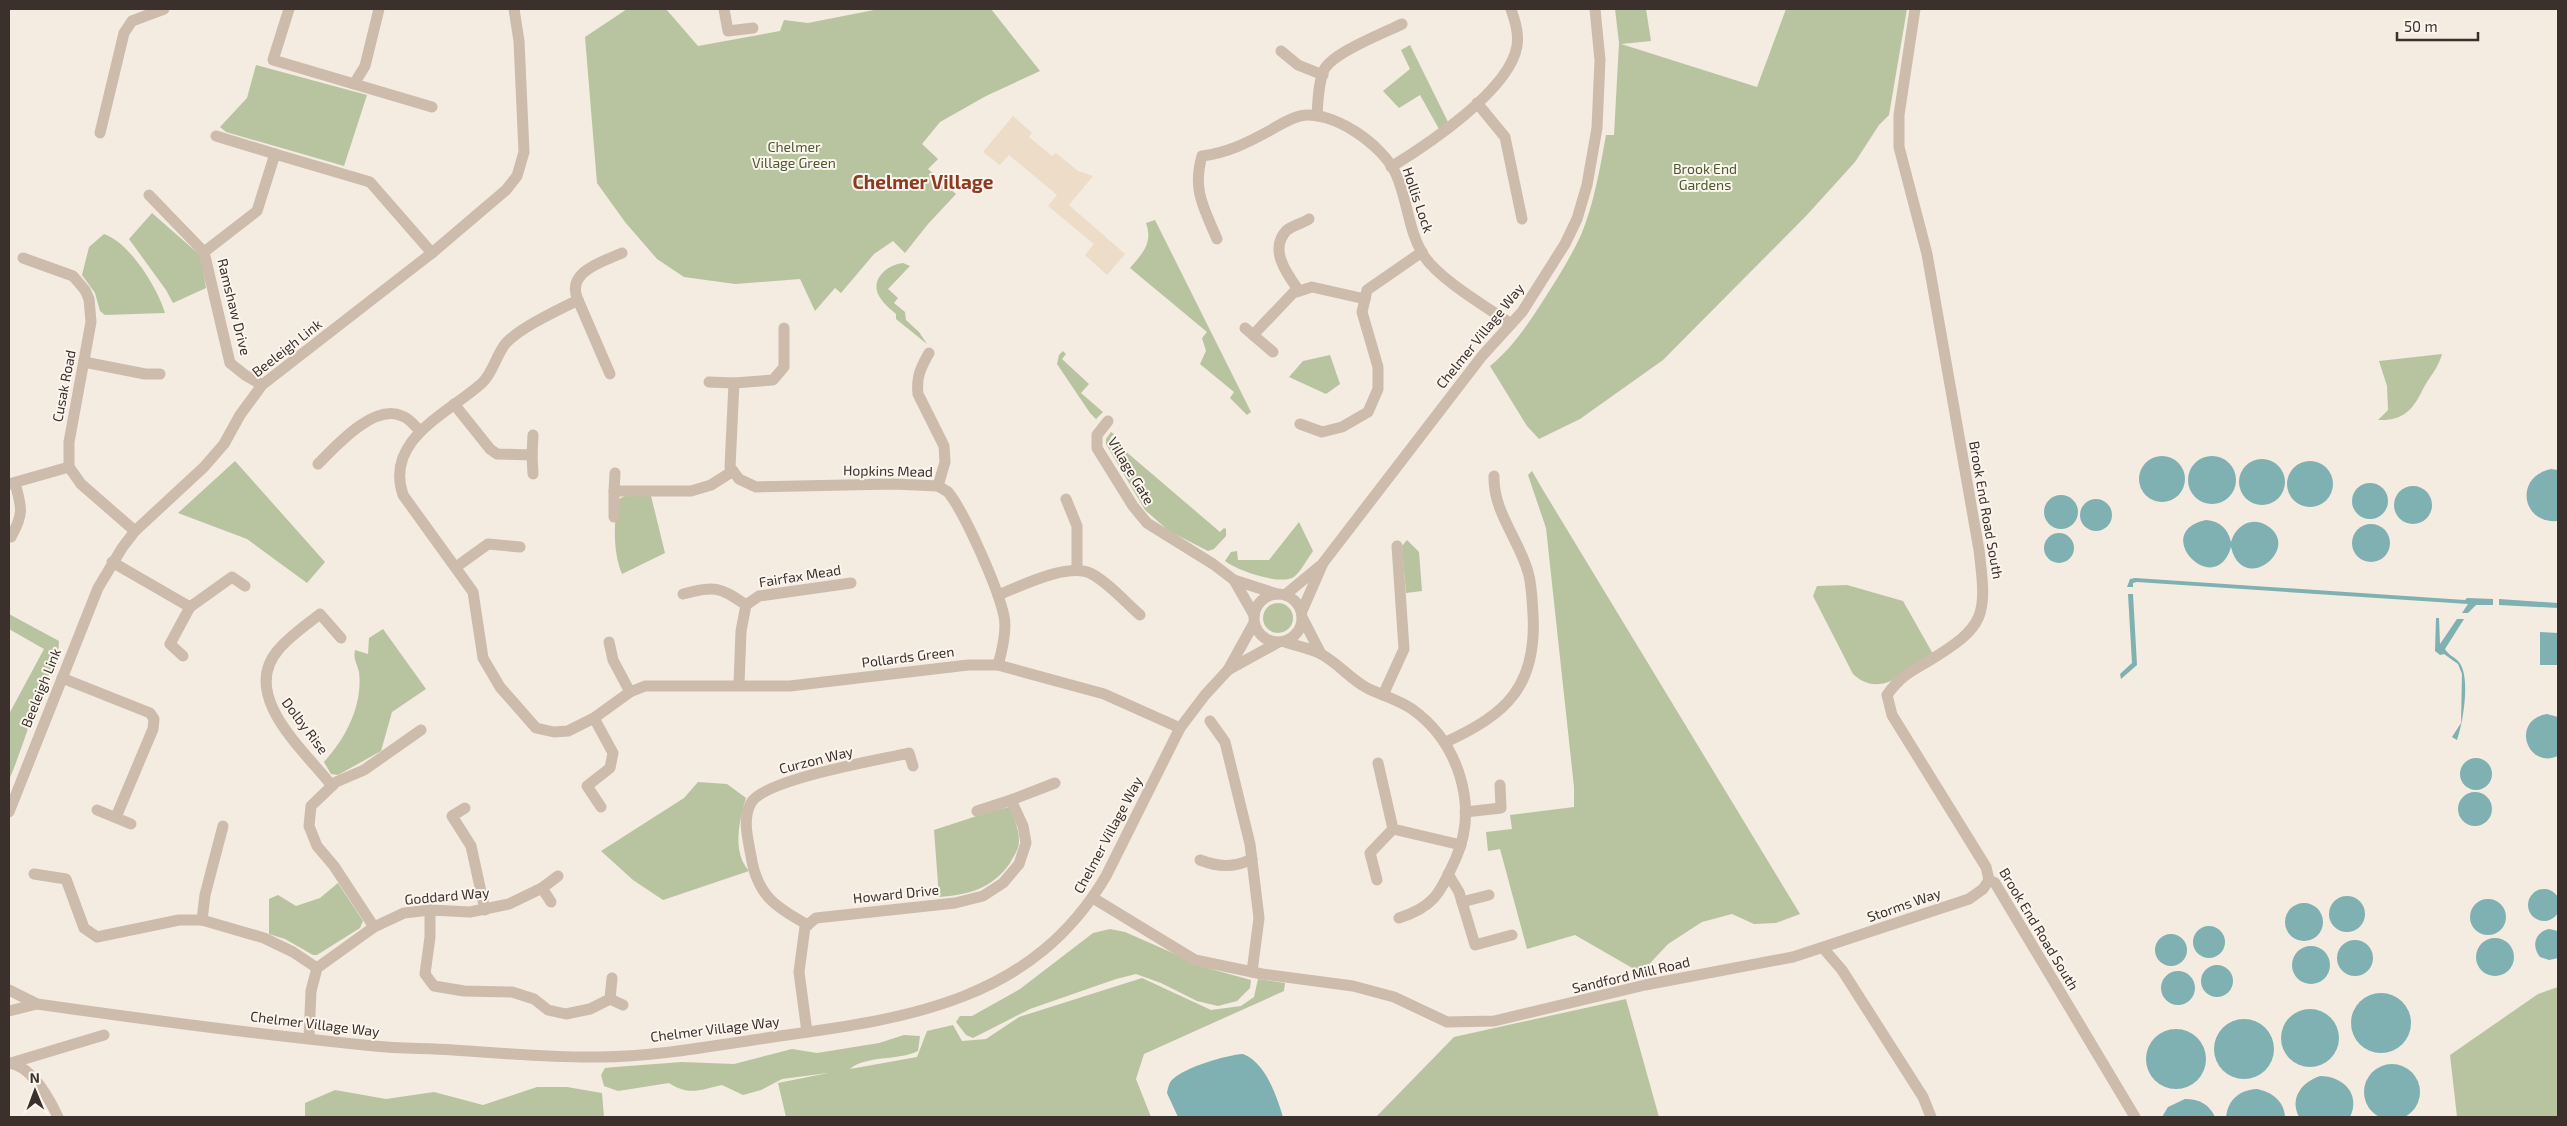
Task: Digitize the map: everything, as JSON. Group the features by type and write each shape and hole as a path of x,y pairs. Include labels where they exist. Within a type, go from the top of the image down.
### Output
{"street":[{"path":"100,133 124,33 132,21 164,9"},
{"path":"289,9 274,60 432,107"},
{"path":"354,84 365,66 379,9"},
{"name":"Beeleigh Link","path":"9,812 98,588 112,562 135,531 204,467 224,444 240,414 262,385 432,253 506,190 517,176 522,165 524,152 519,47 514,9"},
{"path":"724,9 728,31 753,28"},
{"path":"1391,167 1440,136 1477,103 1509,67 1517,47 1517,26 1511,9"},
{"name":"Chelmer Village Way","path":"1228,670 1298,634 1302,615 1323,564 1482,356 1511,324 1552,267 1565,244 1577,219 1587,185 1595,146 1600,99 1600,60 1595,9"},
{"name":"Brook End Road South","path":"1915,9 1899,115 1899,147 1927,254 1980,550 1985,593 1979,620 1967,634 1898,679 1887,695 1892,715 1986,867 1989,880 1995,883 2135,1117"},
{"path":"1317,116 1318,91 1325,68 1343,53 1402,24"},
{"path":"1281,51 1298,65 1323,75"},
{"path":"1477,103 1505,137 1522,219"},
{"name":"Hollis Lock","path":"1217,239 1198,194 1197,173 1202,156 1222,153 1300,116 1325,116 1352,131 1380,151 1396,173 1414,238 1425,258 1446,277 1511,324"},
{"path":"216,136 370,182 432,253"},
{"name":"Ramshaw Drive","path":"204,252 257,211 274,154"},
{"name":"Ramshaw Drive","path":"149,195 204,252 230,363 240,372 262,385"},
{"path":"1299,291 1279,258 1280,243 1288,230 1309,219"},
{"path":"1300,424 1322,432 1342,427 1368,412 1378,390 1378,367 1362,312 1367,290 1422,252"},
{"path":"610,374 578,300 575,286 578,278 587,269 622,253"},
{"name":"Cusak Road","path":"23,258 73,276 85,290 92,309 69,442 69,467"},
{"path":"1273,352 1249,332 1293,293 1312,287 1365,299"},
{"name":"Pollards Green","path":"578,300 540,320 506,343 484,382 420,431 401,460 398,481 403,495 473,592 482,658 516,707 536,728 554,732 568,731 594,718 630,692 645,686 658,684 790,686 968,665 998,665 1104,694 1180,728"},
{"path":"708,382 734,383 773,380 784,367 784,328"},
{"path":"929,353 921,368 917,386 918,394 944,446 945,462 938,486"},
{"path":"84,362 145,374 160,374"},
{"path":"614,491 691,491 711,486 733,471 730,466 734,383"},
{"path":"454,404 490,450 497,454 532,455"},
{"path":"318,464 346,437 372,418 389,412 403,416 420,431"},
{"name":"Village Gate","path":"1108,421 1097,435 1097,448 1133,506 1147,523 1213,564 1234,580 1281,594"},
{"path":"532,435 533,474"},
{"path":"11,537 20,522 22,510 12,484 69,467 80,484 135,531"},
{"name":"Hopkins Mead","path":"733,471 739,479 756,487 894,484 938,486 948,492 953,498 998,594 1005,618 1002,651 998,665"},
{"path":"614,517 615,474"},
{"path":"1446,742 1489,720 1511,700 1523,680 1533,650 1528,572 1496,498 1494,476"},
{"path":"1066,498 1077,526 1077,570"},
{"path":"456,567 488,544 520,547"},
{"path":"1383,695 1404,649 1397,546"},
{"path":"112,562 190,607"},
{"name":"Chelmer Village Way","path":"9,990 38,1004 309,1038 377,1046 565,1058 685,1050 808,1032 922,1012 978,992 1025,966 1065,933 1093,898 1180,728 1204,695 1228,670 1262,600 1281,594 1323,564"},
{"path":"998,594 1036,580 1077,570 1091,574 1140,615"},
{"path":"183,656 170,644 190,607 232,577 245,586"},
{"name":"Village Gate","path":"1234,580 1254,619"},
{"name":"Fairfax Mead","path":"739,684 741,630 746,604 759,596 851,583"},
{"path":"683,594 708,588 724,589 746,604"},
{"path":"1281,594 1298,604 1321,654"},
{"name":"Dolby Rise","path":"332,786 272,710 265,692 267,671 278,650 320,614 340,638"},
{"path":"1254,619 1262,637 1321,654 1366,687 1410,707 1429,722 1446,742 1463,787 1465,812 1461,845 1435,898 1420,911 1399,918"},
{"path":"609,642 613,660 630,692"},
{"path":"62,678 150,713 154,719 153,729 116,817"},
{"path":"594,718 613,753 610,768 588,786 601,808"},
{"path":"1210,721 1224,742 1252,859 1260,918 1252,972"},
{"path":"374,927 334,866 317,846 309,826 311,806 332,786 364,770 421,730"},
{"name":"Curzon Way","path":"808,924 785,912 766,898 755,878 746,822 751,802 766,790 787,781 909,753 913,766"},
{"path":"1378,763 1393,829"},
{"path":"977,811 1055,783"},
{"path":"1465,812 1501,808 1500,785"},
{"name":"Howard Drive","path":"808,924 816,918 955,902 983,896 1003,883 1019,864 1026,843 1023,826 1011,800"},
{"path":"465,808 452,816 471,846 485,910"},
{"path":"98,810 131,824"},
{"path":"202,920 205,895 224,826"},
{"path":"1393,829 1461,845"},
{"path":"1377,880 1370,853 1393,829"},
{"path":"1200,860 1217,866 1224,866 1252,859"},
{"path":"34,874 66,879 84,928 97,937 179,920 202,920 264,938 293,952 317,968 311,990 309,1038"},
{"path":"1448,874 1459,892 1475,945 1512,935"},
{"name":"Goddard Way","path":"317,968 374,927 404,913 430,910 470,912 485,910 509,904 542,888 558,876"},
{"name":"Storms Way","path":"1823,948 1970,899 1983,889 1989,880"},
{"path":"542,888 551,902"},
{"path":"1462,902 1489,895"},
{"name":"Sandford Mill Road","path":"1093,898 1195,960 1252,972 1353,986 1394,997 1447,1022 1494,1021 1552,1009 1610,993 1793,957 1823,948"},
{"path":"430,910 430,937 425,974 434,986 464,991 512,992 534,999 548,1010 566,1014 590,1010 610,999"},
{"path":"808,924 805,927 800,949 799,972 808,1032"},
{"path":"1823,948 1842,970 1923,1097 1931,1117"},
{"path":"610,999 612,978"},
{"path":"610,999 623,1005"},
{"name":"Chelmer Village Way","path":"9,1011 38,1004"},
{"path":"10,1063 104,1035"},
{"path":"10,1063 24,1070 37,1082 51,1101 58,1117"}],"green space":[{"name":"Chelmer Village Green","path":"627,9 666,9 698,46 780,31 784,20 808,23 879,9 991,9 1040,71 986,96 940,122 922,144 938,159 928,169 956,194 928,224 905,253 893,241 874,254 841,293 835,288 815,311 800,279 735,284 684,277 657,259 625,222 597,183 585,37"},
{"name":"Brook End Gardens","path":"1615,9 1646,9 1651,41 1621,44 1757,87 1786,9 1907,9 1889,115 1879,125 1855,162 1806,216 1663,360 1580,419 1539,439 1527,426 1490,366 1511,345 1535,313 1567,262 1586,223 1596,186 1606,135 1614,135 1619,43"},
{"path":"1410,45 1448,122 1439,129 1420,95 1399,108 1383,91 1410,69 1401,50"},
{"path":"256,65 367,95 344,166 226,132 220,127 247,98"},
{"path":"152,213 201,256 206,288 173,303 166,290 129,239"},
{"path":"1155,220 1251,412 1247,415 1230,398 1234,392 1200,364 1206,351 1202,338 1207,332 1130,268 1146,247 1148,230 1146,223"},
{"path":"104,234 114,239 133,256 156,291 165,313 105,315 100,311 95,293 82,275 89,247"},
{"path":"903,263 910,266 888,289 898,298 894,303 905,312 906,320 919,332 927,344 896,319 896,314 882,301 877,290 878,279 882,274 891,267"},
{"path":"1063,351 1066,354 1062,359 1089,384 1081,393 1103,412 1096,419 1057,364 1059,355"},
{"path":"2442,354 2436,369 2411,408 2394,419 2378,420 2388,410 2387,386 2379,361"},
{"path":"1330,355 1340,384 1326,394 1289,377 1303,361"},
{"path":"1111,432 1114,434 1110,438 1220,532 1224,528 1226,529 1226,536 1214,549 1208,551 1169,531 1145,510 1106,444 1106,439"},
{"path":"235,461 325,562 307,583 247,539 178,513"},
{"path":"1532,471 1800,914 1776,923 1754,924 1732,914 1702,922 1668,944 1641,973 1575,935 1527,949 1500,849 1488,851 1486,832 1512,829 1510,815 1574,807 1574,787 1546,528 1528,475"},
{"path":"625,496 651,496 665,553 622,574 617,557 615,527 619,499"},
{"path":"1299,522 1313,551 1295,576 1281,580 1260,576 1239,569 1225,561 1231,552 1237,551 1238,560 1269,560"},
{"path":"1407,540 1419,552 1422,591 1406,593 1402,546"},
{"path":"1847,585 1903,601 1933,654 1894,680 1884,683 1874,684 1863,681 1853,674 1813,596 1817,586"},
{"path":"1278,603 1289,607 1293,618 1289,629 1278,633 1267,629 1263,618 1267,607"},
{"path":"9,614 59,641 59,648 9,780 9,714 44,649 9,629"},
{"path":"383,629 426,689 392,712 381,751 338,775 331,774 324,762 346,732 358,697 360,684 355,650 368,654 369,638"},
{"path":"698,782 727,784 746,798 739,826 739,846 740,855 749,871 663,900 633,880 601,851 684,798"},
{"path":"1009,807 1017,828 1019,844 1010,863 1003,872 996,879 979,889 939,897 934,830"},
{"path":"338,883 363,921 360,928 317,955 313,955 285,939 269,934 269,899 278,895 296,906 320,898"},
{"path":"1110,929 1125,932 1207,968 1251,980 1250,988 1237,1001 1218,1006 1197,1001 1161,983 1136,974 1116,979 1030,1009 973,1038 966,1035 956,1022 960,1016 972,1016 1020,989 1093,933"},
{"path":"1142,978 1211,1010 1241,1006 1254,997 1258,979 1285,983 1284,991 1144,1054 1136,1079 1151,1117 786,1117 778,1083 828,1073 782,1079 761,1090 743,1095 722,1085 689,1091 669,1083 618,1091 604,1086 601,1075 605,1068 615,1067 682,1062 734,1064 792,1049 817,1053 879,1043 904,1035 920,1036 918,1051 865,1062 850,1069 917,1057 927,1031 953,1025 962,1041 986,1039 1019,1017"},
{"path":"2558,987 2558,1117 2457,1117 2450,1055 2538,994"},
{"path":"1626,999 1659,1117 1376,1117 1454,1037"},
{"path":"537,1087 567,1087 602,1093 604,1117 305,1117 305,1103 335,1090 386,1099 434,1092 483,1105"}],"shaded area":[{"path":"1013,116 1032,133 1029,137 1052,156 1056,153 1078,171 1093,176 1069,205 1125,254 1107,275 1085,255 1094,244 1048,206 1057,195 1009,155 1000,165 983,152"}],"water":[{"path":"2157,456 2167,456 2181,466 2185,479 2181,492 2175,498 2167,502 2157,502 2143,492 2139,484 2139,474 2149,460"},
{"path":"2212,456 2221,458 2229,463 2234,471 2236,480 2234,489 2229,497 2221,502 2212,504 2203,502 2195,497 2190,489 2188,480 2190,471 2195,463 2203,458"},
{"path":"2262,459 2275,463 2281,469 2285,482 2281,495 2275,501 2262,505 2249,501 2243,495 2239,482 2243,469 2249,463"},
{"path":"2310,461 2323,465 2329,471 2333,484 2329,497 2323,503 2310,507 2297,503 2291,497 2287,484 2291,471 2297,465"},
{"path":"2551,469 2558,470 2558,521 2546,520 2536,515 2530,508 2527,499 2527,490 2531,481 2539,474"},
{"path":"2370,483 2377,484 2383,488 2387,494 2387,508 2383,514 2377,518 2370,519 2363,518 2357,514 2353,508 2352,501 2353,494 2357,488 2363,484"},
{"path":"2413,486 2426,492 2432,505 2426,518 2413,524 2400,518 2394,505 2400,492"},
{"path":"2061,495 2068,496 2073,500 2077,505 2077,519 2073,524 2068,528 2061,529 2054,528 2049,524 2045,519 2044,512 2045,505 2049,500 2054,496"},
{"path":"2096,499 2102,500 2107,504 2111,509 2111,521 2107,526 2102,530 2096,531 2090,530 2085,526 2081,521 2080,515 2081,509 2085,504 2090,500"},
{"path":"2206,520 2223,526 2231,542 2236,532 2244,524 2254,522 2266,525 2276,534 2278,545 2275,555 2267,563 2257,568 2247,568 2238,561 2231,547 2223,562 2212,567 2201,565 2191,558 2185,548 2184,537 2190,527"},
{"path":"2371,524 2378,525 2384,530 2389,536 2389,550 2384,556 2378,561 2371,562 2364,561 2358,556 2353,550 2352,543 2353,536 2358,530 2364,525"},
{"path":"2059,533 2070,537 2074,548 2070,559 2059,563 2048,559 2044,548 2048,537"},
{"path":"2130,579 2465,600 2467,598 2493,599 2493,605 2476,605 2468,613 2462,613 2468,604 2137,582 2133,583 2133,587 2127,587"},
{"path":"2128,594 2133,594 2137,665 2121,679 2120,674 2132,663"},
{"path":"2499,599 2558,603 2558,608 2499,605"},
{"path":"2436,618 2439,618 2440,644 2457,619 2464,619 2445,649 2459,662 2465,678 2465,700 2462,723 2457,740 2452,737 2461,723 2462,674 2458,664 2444,654 2440,655 2435,651"},
{"path":"2540,632 2558,633 2558,665 2540,665"},
{"path":"2547,714 2558,717 2558,756 2547,758 2538,756 2531,750 2526,734 2529,725 2536,718"},
{"path":"2476,758 2482,759 2487,763 2491,768 2491,780 2487,785 2482,789 2476,790 2470,789 2465,785 2461,780 2460,774 2461,768 2465,763 2470,759"},
{"path":"2475,792 2487,797 2492,809 2487,821 2475,826 2463,821 2458,809 2463,797"},
{"path":"2544,889 2555,894 2560,905 2555,916 2544,921 2533,916 2528,905 2533,894"},
{"path":"2347,896 2354,897 2360,901 2364,907 2364,921 2360,927 2354,931 2347,932 2340,931 2334,927 2330,921 2329,914 2330,907 2334,901 2340,897"},
{"path":"2488,899 2495,900 2501,904 2505,910 2505,924 2501,930 2495,934 2488,935 2481,934 2475,930 2471,924 2470,917 2471,910 2475,904 2481,900"},
{"path":"2304,903 2318,908 2323,922 2318,936 2304,941 2290,936 2285,922 2290,908"},
{"path":"2209,926 2215,927 2220,931 2224,936 2224,948 2220,953 2215,957 2209,958 2203,957 2198,953 2194,948 2193,942 2194,936 2198,931 2203,927"},
{"path":"2549,929 2558,931 2558,958 2549,960 2540,957 2535,944 2540,933"},
{"path":"2171,934 2183,938 2187,950 2183,962 2171,966 2159,962 2155,950 2159,938"},
{"path":"2495,938 2502,939 2508,944 2513,950 2513,964 2508,970 2502,975 2495,976 2488,975 2482,970 2477,964 2476,957 2477,950 2482,944 2488,939"},
{"path":"2355,940 2362,941 2368,945 2372,951 2372,965 2368,971 2362,975 2355,976 2348,975 2342,971 2338,965 2337,958 2338,951 2342,945 2348,941"},
{"path":"2311,946 2318,947 2324,952 2329,958 2329,972 2324,978 2318,983 2311,984 2304,983 2298,978 2293,972 2292,965 2293,958 2298,952 2304,947"},
{"path":"2217,965 2228,970 2233,981 2228,992 2217,997 2206,992 2201,981 2206,970"},
{"path":"2178,971 2190,976 2195,988 2190,1000 2178,1005 2166,1000 2161,988 2166,976"},
{"path":"2381,993 2397,998 2402,1002 2406,1007 2411,1023 2406,1039 2402,1044 2397,1048 2381,1053 2365,1048 2360,1044 2356,1039 2351,1023 2356,1007 2360,1002 2365,998"},
{"path":"2304,1009 2316,1009 2331,1017 2339,1032 2339,1044 2331,1059 2316,1067 2304,1067 2289,1059 2281,1044 2281,1032 2289,1017"},
{"path":"2244,1019 2261,1024 2269,1032 2274,1049 2269,1066 2261,1074 2244,1079 2227,1074 2219,1066 2214,1049 2219,1032 2227,1024"},
{"path":"2176,1029 2192,1034 2197,1038 2201,1043 2206,1059 2201,1075 2197,1080 2192,1084 2176,1089 2160,1084 2155,1080 2151,1075 2146,1059 2151,1043 2155,1038 2160,1034"},
{"path":"1243,1054 1251,1058 1264,1072 1283,1117 1178,1117 1167,1093 1172,1080 1196,1066 1217,1059"},
{"path":"2386,1064 2398,1064 2408,1068 2416,1076 2420,1092 2416,1108 2408,1116 2398,1120 2386,1120 2376,1116 2368,1108 2364,1098 2364,1086 2368,1076 2376,1068"},
{"path":"2320,1076 2336,1079 2348,1088 2353,1101 2350,1117 2299,1117 2296,1103 2299,1092 2308,1082"},
{"path":"2257,1089 2268,1092 2280,1102 2285,1117 2226,1117 2232,1100 2245,1091"},
{"path":"2185,1099 2203,1103 2215,1117 2162,1117 2168,1107"}],"district":[{"name":"Chelmer Village","path":"923,182"}]}
